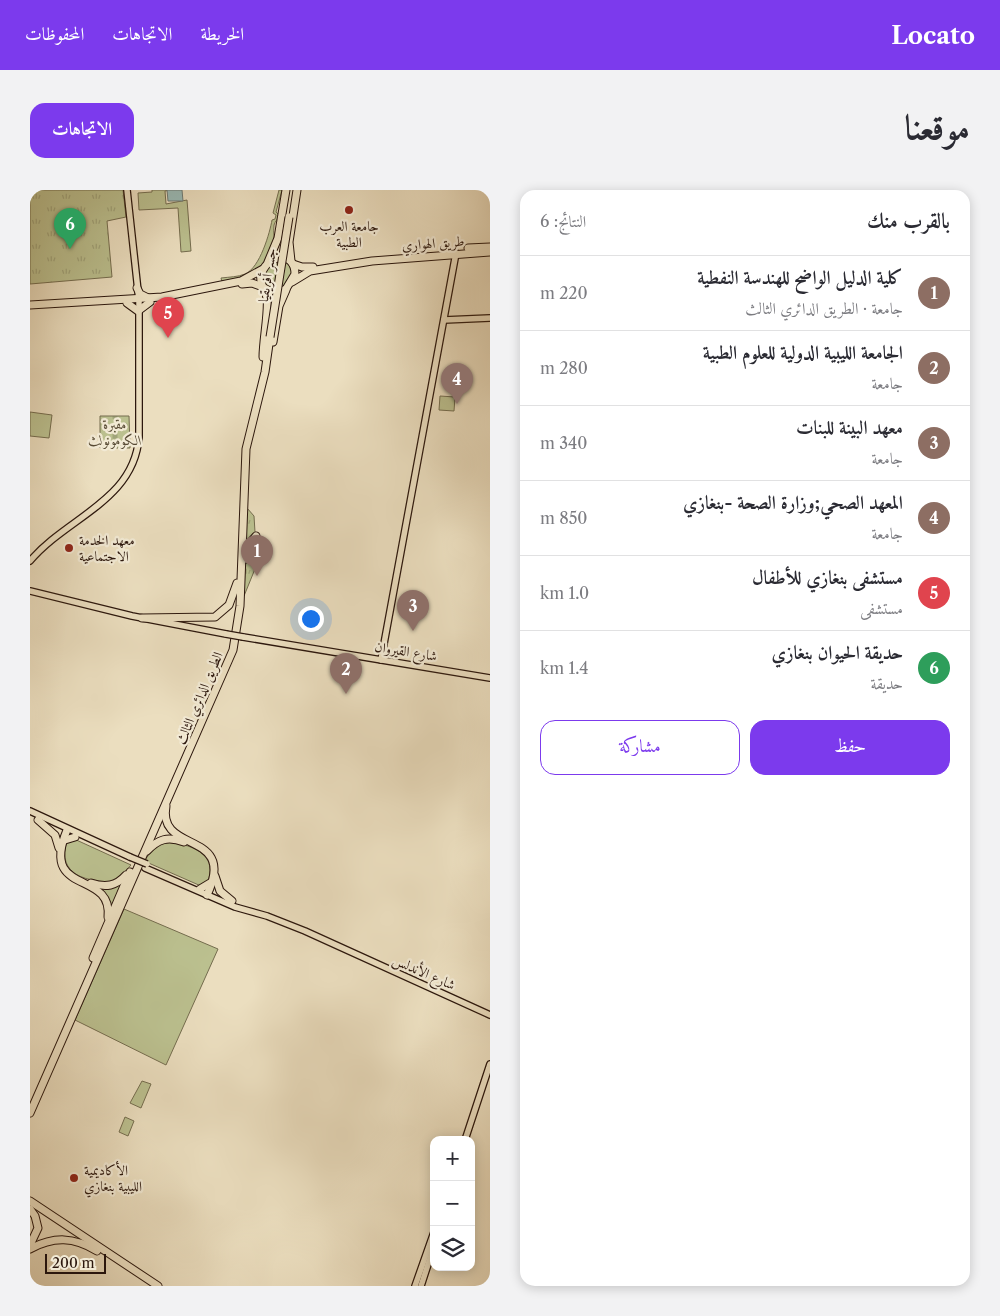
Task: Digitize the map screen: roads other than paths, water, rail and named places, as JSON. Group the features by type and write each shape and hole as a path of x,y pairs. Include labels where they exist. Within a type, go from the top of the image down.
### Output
{"highway":[{"path":"262,357 267,304 260,279 278,238 286,190"},
{"path":"286,217 290,190"},
{"path":"286,217 295,190"},
{"path":"265,372 271,352 279,306 295,274 289,242 295,190"},
{"name":"جسر أفريقيا","path":"268,337 286,217"},
{"name":"طريق الهواري","path":"292,262 308,268 394,255 490,247"},
{"name":"طريق الهواري","path":"292,282 306,272 382,260 456,253 490,252"},
{"path":"30,306 126,301 138,304 241,281 280,256 292,262"},
{"path":"138,304 247,283 276,294 286,289"},
{"path":"126,301 137,288 142,295 151,300"},
{"name":"الطريق الدائري الثالث","path":"70,1016 130,861 224,664 234,629 242,449 268,337"},
{"name":"الطريق الدائري الثالث","path":"70,1016 228,665 236,634 240,594 246,449 265,372 268,337"},
{"path":"240,594 244,581 246,553 250,543 256,536"},
{"path":"142,618 214,617 229,605 237,583"},
{"path":"168,797 165,816 169,827 175,833 205,850 211,857 216,883 220,891 232,901"},
{"path":"40,818 56,835 60,851 60,861 67,873 104,896 108,906 107,924"},
{"path":"69,834 62,858 65,866 72,873 91,883 108,886 117,884 130,861"},
{"path":"60,851 69,834"},
{"path":"143,854 162,839 170,838 186,843 209,858 212,872 210,883 205,892"},
{"path":"205,892 214,866"},
{"path":"30,1113 70,1016"},
{"path":"30,1103 67,1024"},
{"path":"30,1196 52,1211 63,1223"},
{"path":"30,1200 158,1286"},
{"path":"30,1208 35,1216 38,1228 30,1244"},
{"path":"30,1208 150,1286"},
{"path":"30,1249 49,1240 64,1238 92,1248"}],"main road":[{"path":"30,561 52,538 113,492 127,476 134,463 139,437 138,304 126,190"},
{"path":"381,658 456,253"},
{"path":"444,320 490,318"},
{"name":"شارع القيروان","path":"30,592 142,618 200,629 490,677"},
{"path":"30,811 40,818"},
{"path":"30,816 40,818"},
{"name":"شارع الأندلس","path":"40,818 69,834 130,861 146,866 235,907 266,916"},
{"name":"شارع الأندلس","path":"205,892 232,901 490,1013"},
{"path":"465,1136 490,1064"},
{"path":"470,1136 490,1075"},
{"path":"416,1286 430,1245"},
{"path":"421,1286 430,1258"}],"water":[{"path":"167,190 182,190 183,201 168,201"}],"place":[{"name":"جامعة العرب الطبية","path":"349,210"},
{"name":"حديقة الحيوان بنغازي","path":"70,249"},
{"name":"مستشفى بنغازي للأطفال","path":"168,338"},
{"name":"المعهد الصحي;وزارة الصحة -بنغازي","path":"457,404"},
{"name":"معهد الخدمة الاجتماعية","path":"69,548"},
{"name":"كلية الدليل الواضح للهندسة النفطية","path":"257,576"},
{"name":"معهد البينة للبنات","path":"413,631"},
{"name":"الجامعة الليبية الدولية للعلوم الطبية","path":"346,694"},
{"name":"الأكاديمية الليبية بنغازي","path":"74,1178"}],"park label":[{"name":"مقبرة الكومونولث","path":"115,432"}]}
